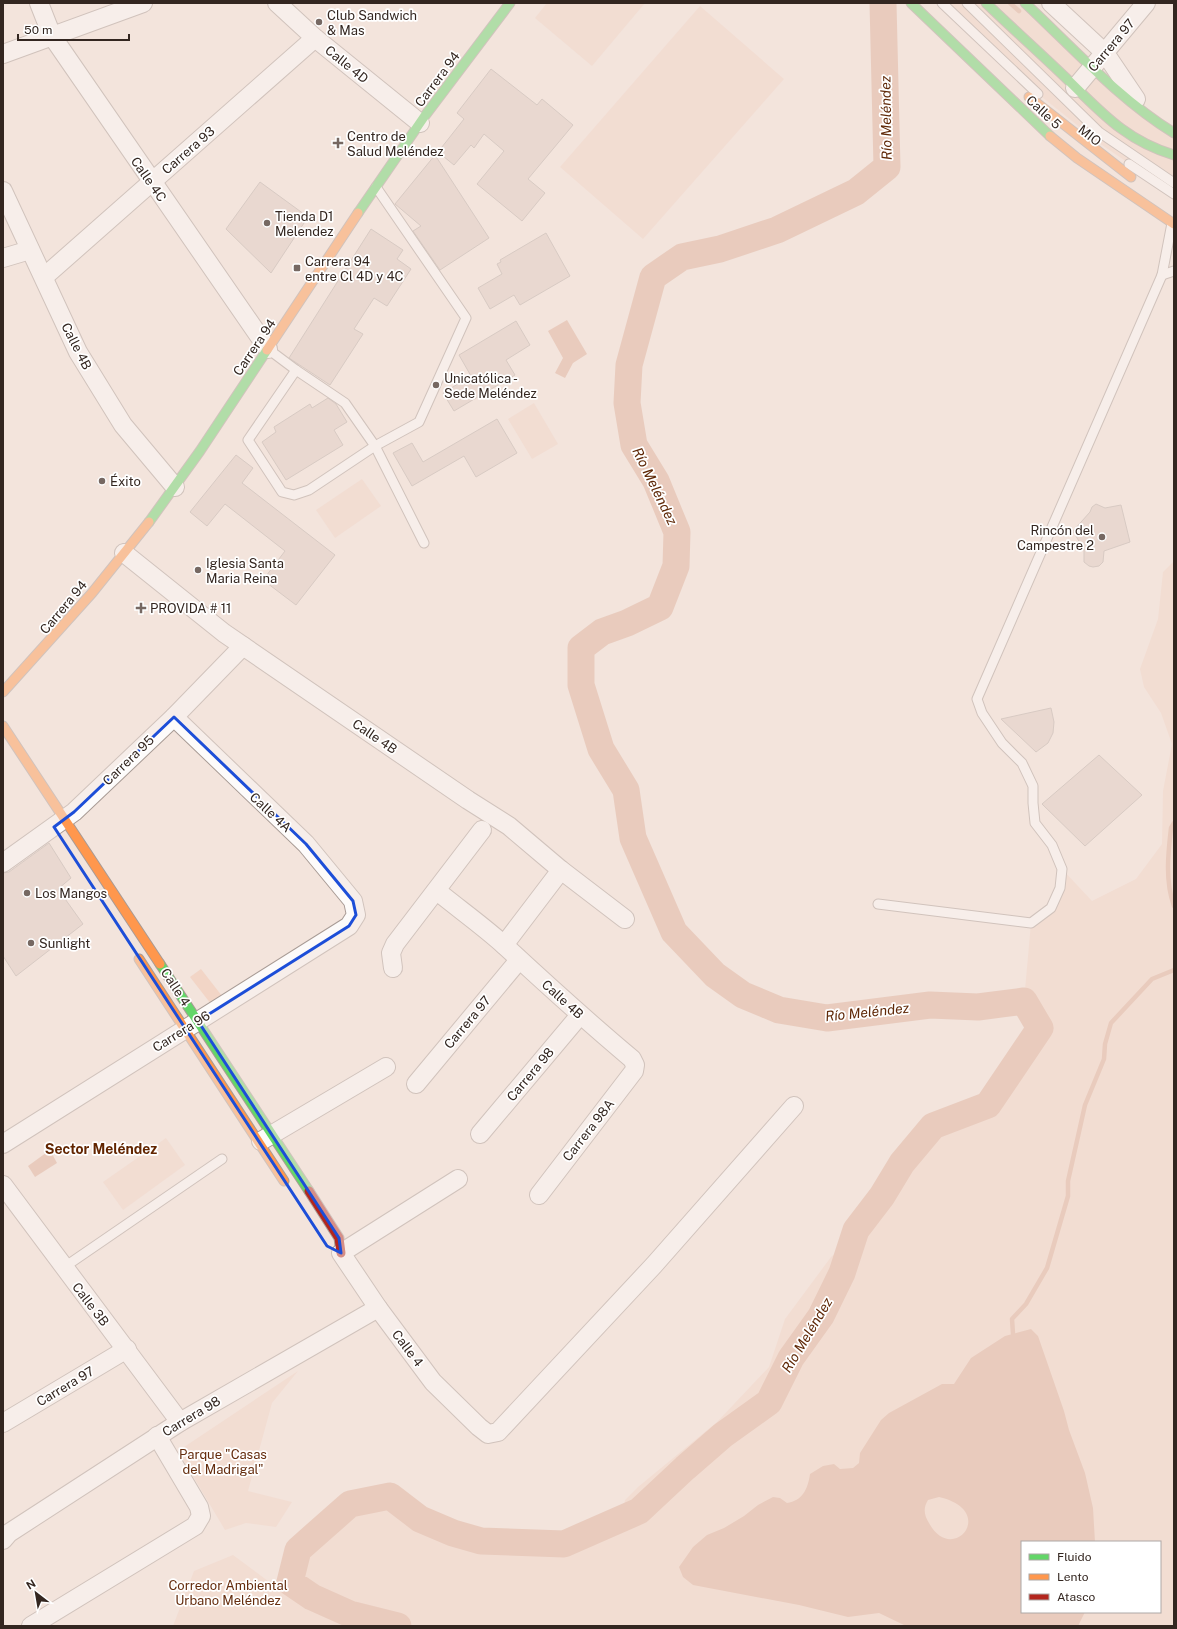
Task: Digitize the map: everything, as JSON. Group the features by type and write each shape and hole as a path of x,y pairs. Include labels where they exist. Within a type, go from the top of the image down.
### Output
{"street":[{"name":"Calle 4C","path":"39,3 52,36 268,349"},
{"path":"3,54 143,3"},
{"name":"Calle 4D","path":"277,3 315,38 420,123"},
{"name":"Carrera 94","path":"3,692 58,634 124,553 174,487 268,349 375,187 420,123 510,3"},
{"name":"Calle 5","path":"911,3 1045,132 1077,158 1173,224"},
{"path":"986,3 1105,116 1134,139 1150,148 1174,155"},
{"path":"1025,3 1146,114 1172,129"},
{"path":"1051,3 1105,53 1146,114"},
{"name":"Carrera 97","path":"1075,88 1146,3"},
{"path":"939,7 1040,107 1119,169 1138,182"},
{"name":"Carrera 93","path":"44,277 315,38"},
{"name":"Calle 4B","path":"3,191 78,352 123,424 174,487"},
{"path":"3,258 30,250"},
{"name":"Calle 4B","path":"124,553 242,646 468,800 509,826 561,870 625,919"},
{"name":"Carrera 95","path":"3,863 80,807 174,717 242,646"},
{"name":"Calle 4A","path":"174,717 306,844 353,901 356,915"},
{"name":"Calle 4","path":"3,726 57,825 265,1138 339,1238 337,1251 433,1382 488,1434 498,1432 654,1265 794,1106"},
{"path":"393,968 391,953 395,944 437,891 482,830"},
{"path":"504,945 561,870"},
{"name":"Calle 4B","path":"437,891 504,945 580,1015 632,1059 635,1065"},
{"name":"Carrera 96","path":"3,1144 349,926 356,915"},
{"name":"Calle 4","path":"134,952 191,1025 265,1138 289,1188"},
{"name":"Carrera 97","path":"416,1084 519,960"},
{"name":"Carrera 98","path":"480,1134 580,1015"},
{"name":"Carrera 98A","path":"539,1194 634,1071 635,1065"},
{"path":"265,1138 386,1067"},
{"path":"337,1251 458,1179"},
{"name":"Calle 3B","path":"3,1185 63,1268 127,1350 180,1422"},
{"name":"Carrera 98","path":"5,1536 157,1436 378,1308"},
{"name":"Carrera 97","path":"3,1423 127,1350"},
{"path":"31,1626 195,1526 201,1516 199,1507 157,1436"}],"lane":[{"name":"MIO","path":"967,3 1098,132 1174,183"},
{"name":"MIO","path":"939,7 1032,89 1102,145 1174,194"},
{"path":"296,370 248,440 282,492 294,495 309,490 375,446 420,422 466,318 375,187"},
{"path":"878,904 1030,923 1051,908 1060,888 1062,869 1052,845 1035,823 1033,786 1022,763 1002,742 982,713 977,699 1162,275 1173,224"},
{"path":"1162,275 1174,271"},
{"path":"268,349 345,403 375,446 424,544"},
{"path":"63,1268 222,1159"}],"highlighted area":[{"path":"174,717 306,844 353,901 356,915 349,926 198,1021 339,1238 341,1253 327,1246 54,827 74,812"}],"green space":[{"path":"547,3 645,3 592,66 535,18"},
{"path":"942,3 1025,3 1174,133 1174,194 1102,145 1032,89"},
{"path":"700,6 784,79 643,239 560,167"},
{"path":"534,403 558,444 532,459 508,419"},
{"path":"362,479 381,506 335,538 316,510"},
{"name":"Corredor Ambiental Urbano Meléndez","path":"1174,561 1174,1626 173,1626 194,1571 233,1555 268,1581 290,1582 298,1550 351,1504 390,1496 420,1519 453,1533 481,1541 564,1544 622,1519 625,1500 638,1487 717,1422 769,1367 785,1319 831,1257 854,1238 856,1230 882,1196 902,1163 933,1126 988,1105 1040,1028 1024,1001 1031,923 1051,908 1062,869 1092,901 1136,879 1162,844 1163,791 1172,744 1161,713 1144,687 1140,669 1158,619 1163,572"},
{"path":"201,969 222,996 211,1004 190,977"},
{"path":"166,1138 185,1165 123,1210 103,1182"},
{"name":"Parque \"Casas del Madrigal\"","path":"298,1371 272,1403 248,1491 292,1502 276,1527 246,1523 225,1530 178,1451"}],"shaded area":[{"path":"567,320 587,354 573,363 565,378 555,373 563,358 548,331"},
{"path":"50,1150 57,1163 35,1177 28,1166"},
{"path":"1031,1329 1038,1336 1085,1473 1093,1508 1095,1541 1021,1541 1021,1613 1084,1613 1078,1626 906,1626 879,1613 848,1617 799,1605 693,1585 683,1577 679,1567 693,1547 707,1535 724,1528 744,1516 758,1505 773,1497 780,1498 787,1503 797,1500 808,1485 810,1474 823,1466 834,1464 840,1469 853,1468 859,1463 860,1453 881,1420 889,1413 942,1384 954,1384 971,1358 1005,1336","holes":["939,1497 957,1504 966,1513 968,1523 965,1531 958,1537 949,1539 938,1535 929,1523 925,1514 925,1506 928,1500"]}],"building":[{"path":"491,69 537,105 542,99 573,125 528,179 545,193 522,221 477,184 504,151 484,134 474,148 471,145 454,165 438,152 464,119 457,113"},
{"path":"435,155 489,238 440,270 413,231 421,226 395,204"},
{"name":"Tienda D1 Melendez","path":"260,182 308,217 271,273 226,229"},
{"path":"371,229 403,250 397,259 411,269 387,306 374,298 354,329 363,334 330,385 289,358"},
{"path":"546,233 570,276 520,305 514,295 490,309 478,288 502,274 497,264 501,262 500,260"},
{"path":"516,321 530,345 506,360 515,375 454,411 443,393 471,376 459,355"},
{"path":"328,398 336,404 347,422 334,430 343,445 286,480 262,442 276,432 274,427 310,404 312,408"},
{"path":"497,419 517,453 476,477 464,456 412,486 393,453 412,443 423,462"},
{"path":"236,455 253,468 242,483 335,555 296,605 263,580 285,551 225,504 207,526 190,512"},
{"name":"Rincón del Campestre 2","path":"1096,504 1105,508 1121,505 1130,542 1104,551 1103,562 1099,566 1093,567 1084,562 1084,550 1078,546 1080,543 1073,531"},
{"path":"1051,708 1054,722 1053,733 1048,743 1036,752 1001,719"},
{"path":"1099,755 1142,795 1085,846 1042,804"},
{"path":"49,843 71,878 58,889 83,924 16,976 3,956 3,873 9,872"}],"waterway":[{"name":"Río Meléndez","path":"398,1626 350,1614 312,1597 290,1582 298,1550 350,1504 390,1496 420,1519 453,1533 481,1541 564,1544 639,1511 723,1435 769,1402 791,1358 821,1316 842,1273 856,1230 882,1196 902,1163 933,1126 988,1105 1040,1028 1024,1001 978,1007 930,1005 827,1018 779,1010 743,995 715,975 674,932 633,838 626,790 601,749 581,685 581,648 602,632 627,623 660,607 676,566 677,532 656,481 634,445 627,403 629,365 653,277 682,257 720,249 777,230 856,192 887,167 883,3"},
{"path":"1010,3 1019,11"},
{"path":"1174,823 1171,828 1168,867 1169,887 1174,906"},
{"path":"1013,1334 1012,1319 1026,1304 1047,1268 1068,1196 1068,1181 1085,1105 1104,1059 1105,1044 1111,1023 1152,979 1174,970"}],"traffic: fast":[{"path":"358,213 424,117 510,3"},
{"path":"911,3 1050,136"},
{"path":"986,3 1115,124 1142,142 1174,155"},
{"path":"1025,3 1116,89 1154,120 1174,133"},
{"path":"149,522 200,451 267,350"},
{"path":"160,964 309,1191"}],"traffic: slow":[{"path":"1029,97 1131,177"},
{"path":"1050,136 1077,158 1174,224"},
{"path":"267,350 358,213"},
{"path":"3,692 92,593 149,522"},
{"path":"3,726 160,964"},
{"path":"139,959 284,1181"}],"traffic: jam":[{"path":"309,1191 339,1238 341,1253"}],"place":[{"name":"Club Sandwich & Mas","path":"319,22"},
{"name":"Centro de Salud Meléndez","path":"338,143"},
{"name":"Tienda D1 Melendez","path":"267,223"},
{"name":"Carrera 94 entre Cl 4D y 4C","path":"297,268"},
{"name":"Unicatólica - Sede Meléndez","path":"436,385"},
{"name":"Éxito","path":"102,481"},
{"name":"Rincón del Campestre 2","path":"1102,537"},
{"name":"Iglesia Santa Maria Reina","path":"198,570"},
{"name":"PROVIDA # 11","path":"141,608"},
{"name":"Los Mangos","path":"27,893"},
{"name":"Sunlight","path":"31,943"}],"district":[{"name":"Sector Meléndez","path":"101,1149"}]}
